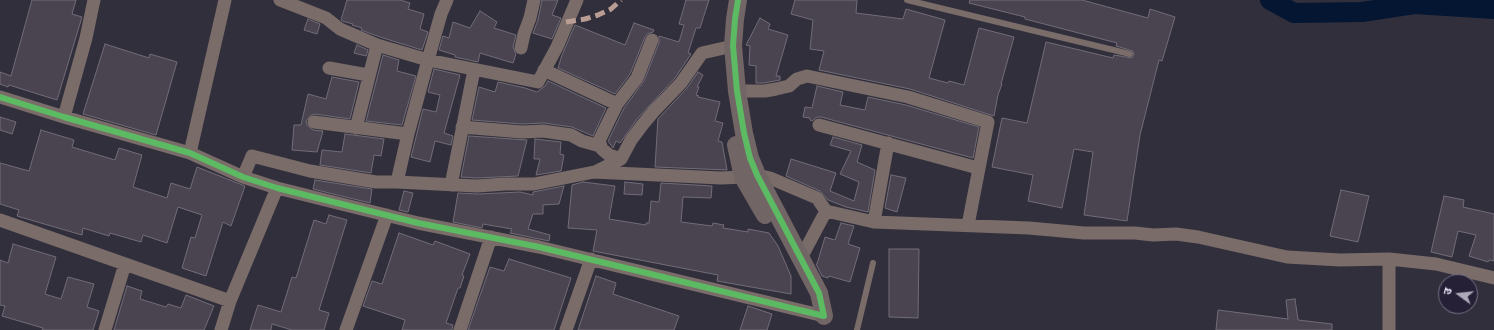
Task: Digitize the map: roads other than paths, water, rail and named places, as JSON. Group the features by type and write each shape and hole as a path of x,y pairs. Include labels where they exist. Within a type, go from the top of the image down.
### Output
{"street":[{"path":"64,117 86,38 94,0"},
{"path":"190,153 225,0"},
{"path":"280,0 326,18 340,29 377,45 428,60 538,82 557,47 577,0"},
{"path":"397,182 428,60 441,14 447,0"},
{"path":"520,48 534,0"},
{"path":"725,0 723,25 750,158 750,189 794,261 819,315"},
{"path":"738,0 728,47 737,155 801,258 819,293 819,315"},
{"path":"621,159 608,155 600,146 599,141 617,104 637,78 652,40"},
{"path":"356,128 368,75 377,45"},
{"path":"594,172 621,159 639,130 654,111 681,84 702,53 728,47"},
{"path":"329,68 368,75"},
{"path":"450,185 474,70"},
{"path":"544,70 617,104"},
{"path":"737,90 765,91 776,89 789,86 797,79 807,76 908,97 988,122 968,225"},
{"path":"0,97 190,153 243,177 277,188 387,215 591,260 819,315"},
{"path":"314,122 408,134"},
{"path":"819,125 978,168"},
{"path":"462,127 522,132 544,131 571,135 582,141 600,146"},
{"path":"874,222 888,143"},
{"path":"243,177 252,156 310,171 376,182 450,185 477,186 534,184 594,172 721,178 750,176 770,178 817,198 826,211 874,222 1029,228 1084,233 1135,233 1153,235 1176,234 1198,237 1287,258 1340,260 1389,259 1436,264 1494,278"},
{"path":"221,330 230,301 277,188"},
{"path":"801,258 826,211"},
{"path":"346,330 387,215"},
{"path":"0,220 230,301"},
{"path":"460,330 491,237"},
{"path":"1389,259 1389,330"},
{"path":"566,330 591,260"},
{"path":"105,330 125,264"}],"lane":[{"path":"907,0 934,3 1130,54"},
{"path":"857,330 873,263"}],"waterway":[{"path":"1270,0 1294,13 1362,12 1414,4 1494,9"}]}
